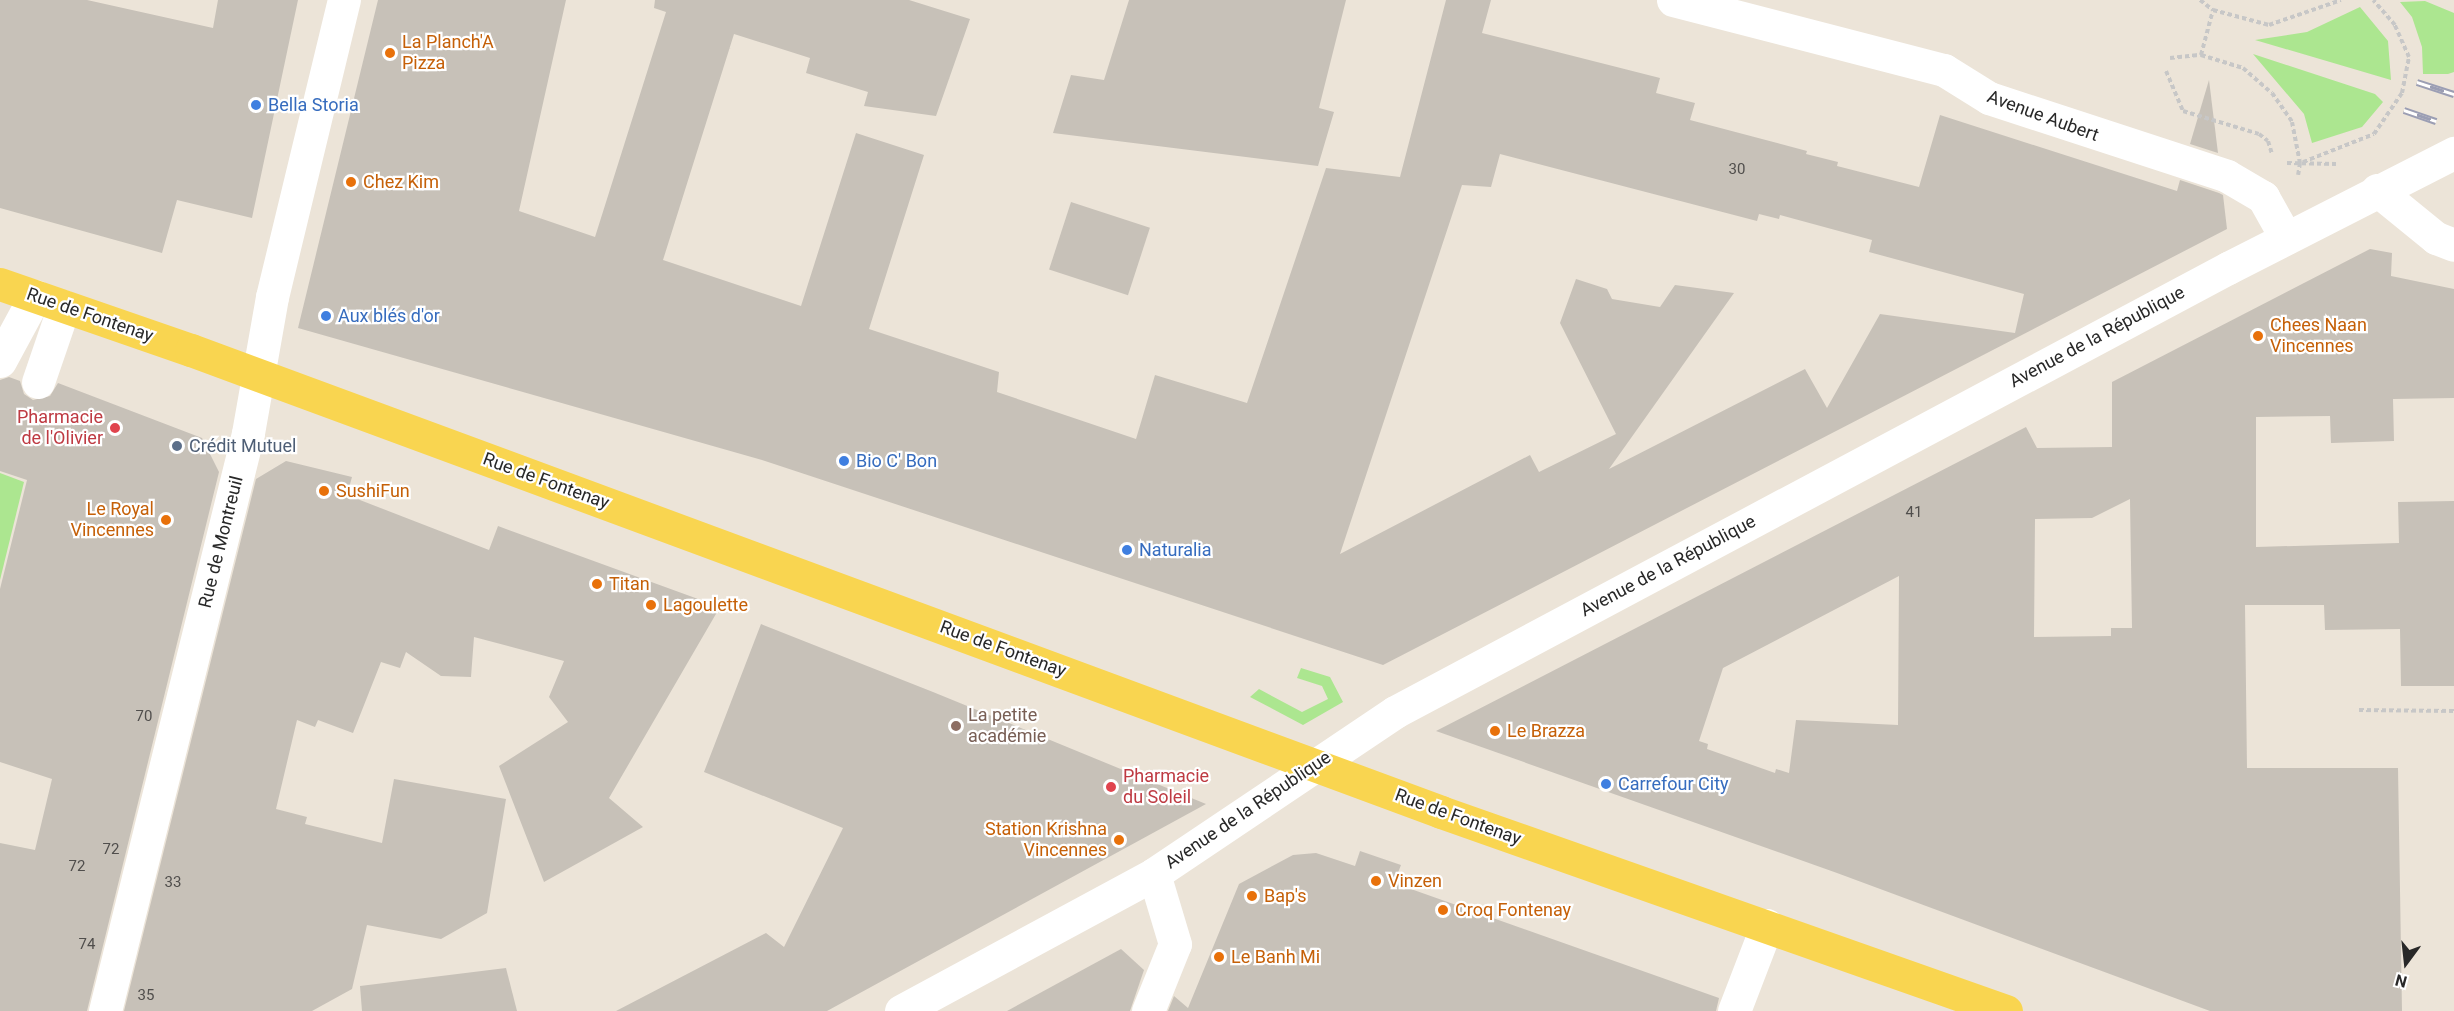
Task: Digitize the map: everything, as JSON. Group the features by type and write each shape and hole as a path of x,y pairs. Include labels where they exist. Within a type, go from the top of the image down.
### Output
{"main road":[{"name":"Rue de Fontenay","path":"0,284 258,375 1433,809 2006,1011"}],"street":[{"name":"Rue de Montreuil","path":"105,1011 248,433 272,297 344,0"},
{"name":"Avenue Aubert","path":"1673,0 1944,70 1989,98 2227,176 2264,197 2286,238"},
{"name":"Avenue de la République","path":"901,1011 1154,874 1395,712 2228,267 2454,153"},
{"path":"2377,190 2436,238 2454,245"},
{"path":"0,361 49,301"},
{"path":"38,382 49,301"},
{"path":"1148,1011 1175,944 1154,874"},
{"path":"1734,1011 1767,925"}],"path":[{"path":"2199,0 2213,10 2269,25 2310,14 2341,0"},
{"path":"2300,163 2374,134 2402,93 2409,57 2395,25 2373,0"},
{"path":"2201,55 2213,10"},
{"path":"2170,58 2201,55 2243,68 2272,93 2292,122 2300,163 2286,238"},
{"path":"2166,71 2183,111 2259,134"},
{"path":"2359,710 2454,711"}],"green space":[{"path":"2425,1 2454,13 2454,72 2423,74 2422,47 2412,17 2400,2"},
{"path":"2360,7 2388,41 2391,80 2255,40 2307,32"},
{"path":"2253,54 2375,94 2383,102 2362,127 2312,143 2304,114"},
{"path":"0,473 24,482 0,580"},
{"path":"1301,668 1330,677 1343,702 1303,725 1250,697 1259,689 1302,712 1328,699 1322,686 1297,678"}],"building":[{"path":"0,0 87,0 213,28 218,0 298,0 252,218 177,200 162,253 0,208"},
{"path":"378,0 566,0 519,211 595,237 666,12 654,8 655,0 909,0 970,19 936,116 864,106 868,92 806,73 810,58 734,34 663,260 801,306 856,133 924,155 869,329 999,372 997,392 1136,439 1155,375 1247,403 1326,168 1400,177 1446,0 1491,0 1482,33 1660,78 1656,93 1695,103 1690,120 1807,151 1806,154 1838,162 1837,166 1919,187 1940,115 2177,191 2180,180 2219,193 2223,195 2227,229 1383,665 762,460 298,328","holes":["1500,154 1757,221 1759,214 1779,219 1780,215 1872,240 1869,252 2024,294 2015,333 1880,314 1827,408 1805,369 1609,469 1734,293 1675,285 1660,307 1612,299 1607,289 1576,279 1560,323 1616,434 1539,472 1530,455 1340,554 1462,185 1491,187"]},
{"path":"1129,0 1346,0 1319,108 1334,112 1318,166 1053,133 1071,75 1104,80"},
{"path":"2209,80 2218,153 2190,144"},
{"path":"1071,202 1150,228 1128,295 1049,270"},
{"path":"2370,249 2392,253 2391,276 2454,289 2454,398 2393,399 2394,441 2331,443 2330,416 2256,417 2256,547 2399,543 2398,502 2454,501 2454,686 2401,686 2400,629 2325,630 2324,605 2245,605 2247,768 2398,768 2402,1011 2210,1011 1837,873 1436,731 2026,427 2037,448 2112,447 2112,382","holes":["2130,499 2132,628 2111,628 2111,636 2034,637 2035,519 2092,518","1899,576 1898,725 1796,720 1789,773 1776,769 1775,773 1707,749 1708,744 1699,741 1723,668"]},
{"path":"9,377 20,381 24,394 33,400 50,396 58,383 202,438 219,472 87,1011 0,1011 0,843 35,850 52,779 0,762 0,589 27,480 0,471 0,380"},
{"path":"286,461 352,477 347,495 489,550 498,526 720,607 609,798 643,827 544,882 499,766 568,722 549,697 564,661 474,637 471,677 441,676 406,652 400,668 381,662 353,733 318,720 315,727 297,720 276,809 307,817 305,824 382,843 394,779 506,799 487,913 441,939 367,925 352,989 312,1011 124,1011 256,479"},
{"path":"761,624 1206,804 827,1011 616,1011 766,933 784,947 843,828 704,772"},
{"path":"1360,851 1401,865 1394,883 1719,998 1716,1011 1168,1011 1174,996 1188,1008 1239,884 1293,855 1316,853 1355,866"},
{"path":"1121,949 1144,970 1130,1011 1007,1011"},
{"path":"506,968 517,1011 362,1011 360,986"}],"railway":[{"path":"2417,82 2454,94"},
{"path":"2404,110 2436,121"}],"place":[{"name":"La Planch'A Pizza","path":"390,53"},
{"name":"Bella Storia","path":"256,105"},
{"name":"Chez Kim","path":"351,182"},
{"name":"Aux blés d'or","path":"326,316"},
{"name":"Chees Naan Vincennes","path":"2258,336"},
{"name":"Pharmacie de l'Olivier","path":"115,428"},
{"name":"Crédit Mutuel","path":"177,446"},
{"name":"Bio C' Bon","path":"844,461"},
{"name":"SushiFun","path":"324,491"},
{"name":"Le Royal Vincennes","path":"166,520"},
{"name":"Naturalia","path":"1127,550"},
{"name":"Titan","path":"597,584"},
{"name":"Lagoulette","path":"651,605"},
{"name":"La petite académie","path":"956,726"},
{"name":"Le Brazza","path":"1495,731"},
{"name":"Carrefour City","path":"1606,784"},
{"name":"Pharmacie du Soleil","path":"1111,787"},
{"name":"Station Krishna Vincennes","path":"1119,840"},
{"name":"Vinzen","path":"1376,881"},
{"name":"Bap's","path":"1252,896"},
{"name":"Croq Fontenay","path":"1443,910"},
{"name":"Le Banh Mi","path":"1219,957"}]}
